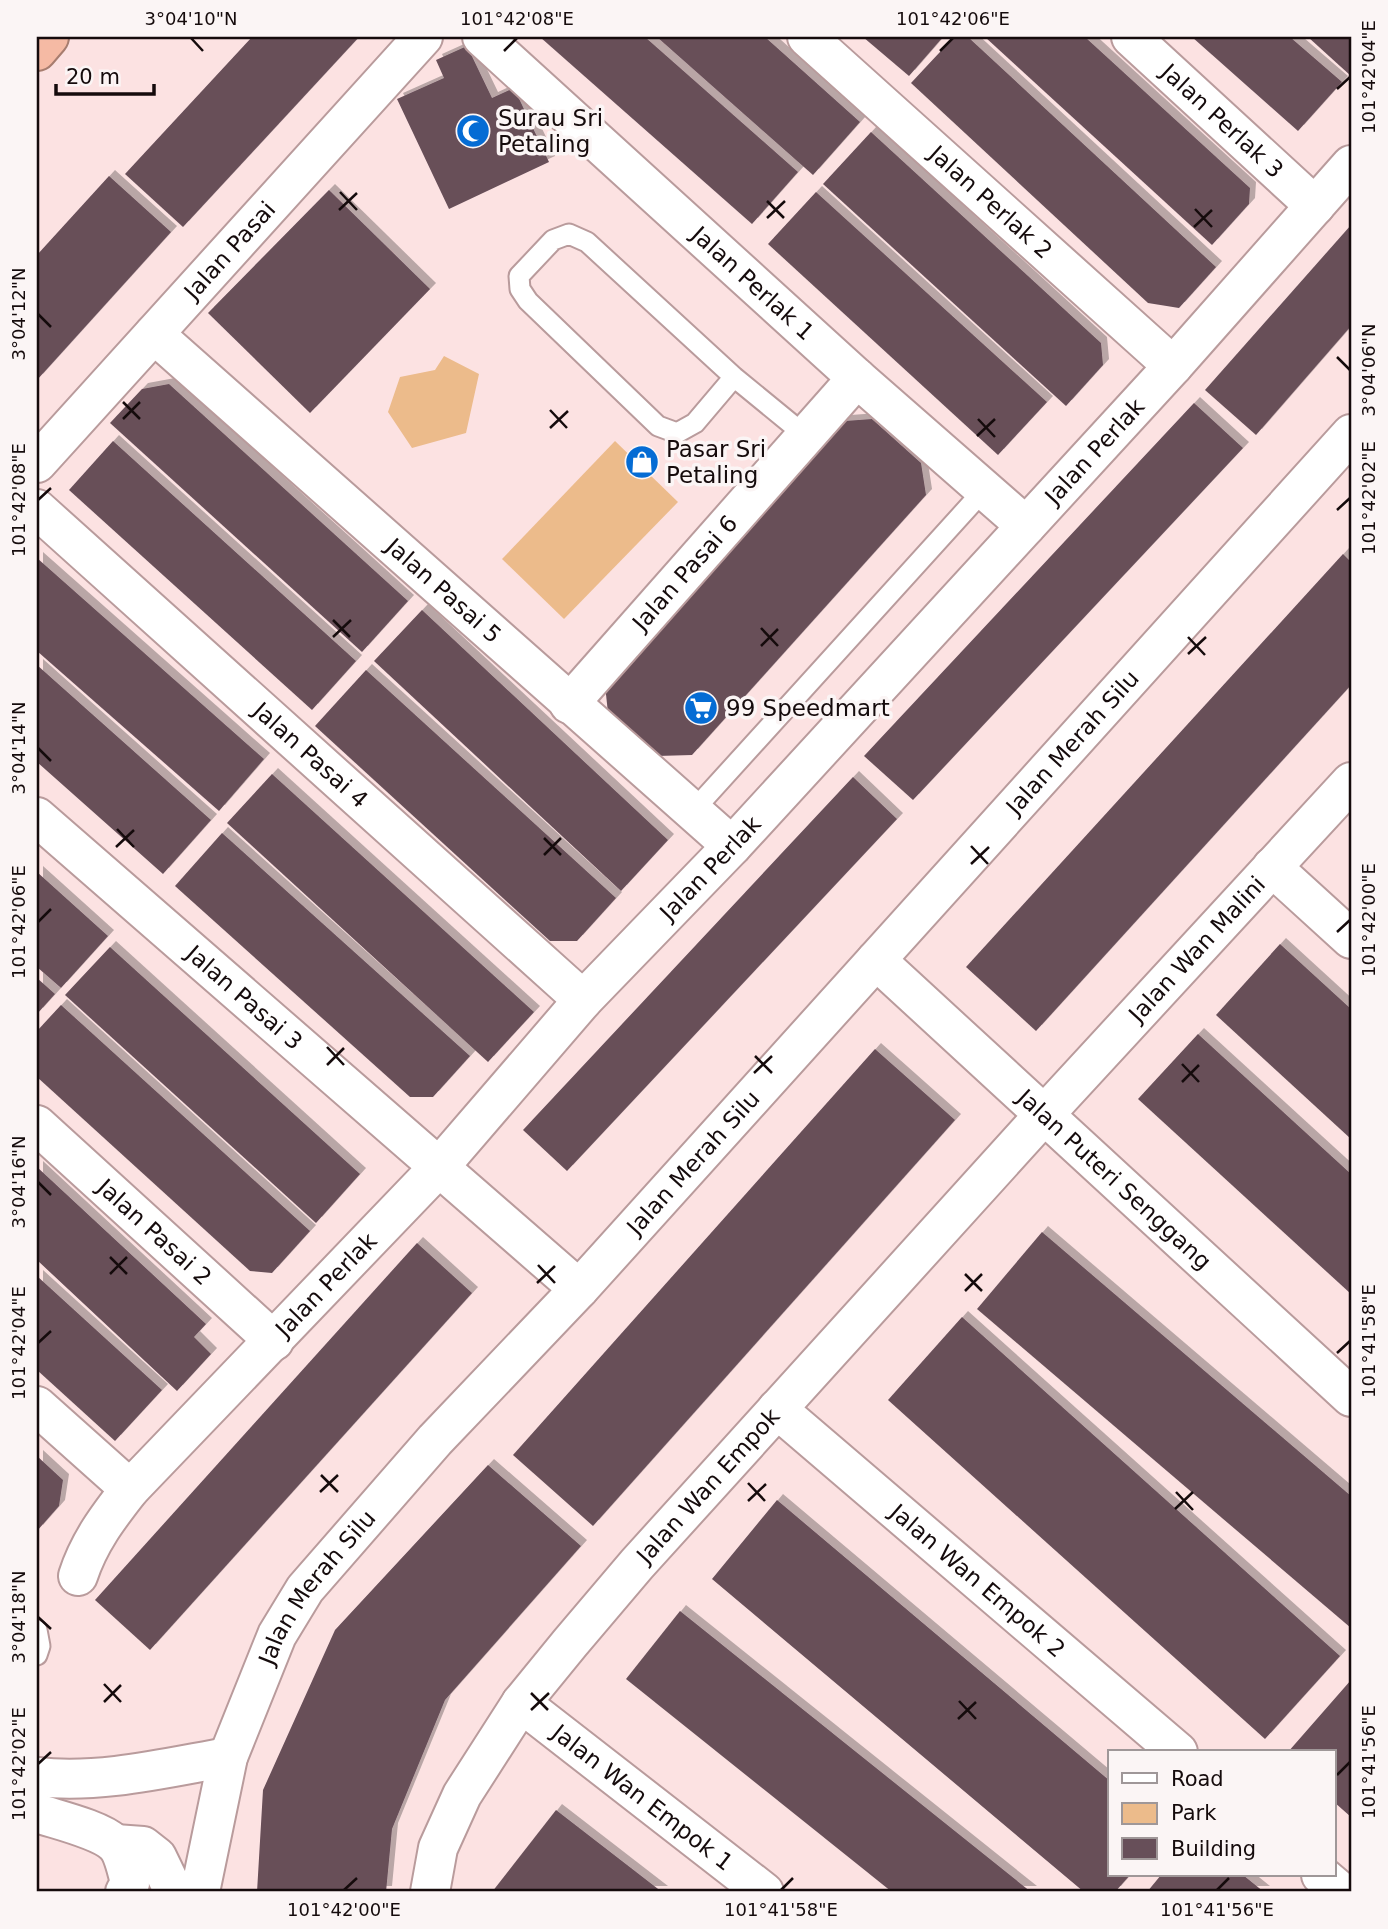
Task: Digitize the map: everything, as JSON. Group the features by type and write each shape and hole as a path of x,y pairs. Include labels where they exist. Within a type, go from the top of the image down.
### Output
{"highway":[{"path":"37,51 49,37"}],"street":[{"name":"Jalan Pasai","path":"37,463 423,37"},
{"name":"Jalan Perlak 1","path":"482,37 857,378 1026,526"},
{"name":"Jalan Perlak 2","path":"807,37 1173,366"},
{"name":"Jalan Perlak 3","path":"1131,37 1315,206"},
{"name":"Jalan Perlak","path":"78,1576 85,1553 102,1524 131,1489 440,1166 583,1000 732,846 1173,366 1351,164"},
{"name":"Jalan Pasai 5","path":"154,334 732,846"},
{"name":"Jalan Pasai 6","path":"569,704 857,378"},
{"name":"Jalan Merah Silu","path":"200,1892 228,1757 277,1635 305,1589 435,1440 579,1289 1351,434"},
{"name":"Jalan Pasai 4","path":"37,509 583,1000"},
{"name":"Jalan Wan Malini","path":"1043,1115 1351,782"},
{"name":"Jalan Pasai 3","path":"37,817 579,1289"},
{"path":"1272,867 1351,939"},
{"name":"Jalan Puteri Senggang","path":"876,960 1351,1397"},
{"name":"Jalan Wan Empok","path":"430,1892 438,1848 462,1795 521,1703 636,1564 1043,1115"},
{"name":"Jalan Pasai 2","path":"37,1125 274,1341"},
{"path":"37,1406 131,1489"},
{"name":"Jalan Wan Empok 2","path":"777,1409 1176,1750"},
{"name":"Jalan Wan Empok 1","path":"521,1703 764,1892"},
{"path":"37,1777 65,1780 121,1775 228,1757"},
{"path":"37,1813 85,1828 115,1843 143,1846 157,1857 174,1892"},
{"path":"115,1843 125,1864 130,1884 125,1892"},
{"path":"1322,1876 1341,1892"}],"lane":[{"path":"734,377 695,424 677,433 658,426 528,301 520,289 519,276 553,240 569,233 587,242 734,377 806,436"},
{"path":"692,812 984,490"},
{"path":"37,1630 40,1646 37,1655"}],"green space":[{"path":"444,356 479,374 466,433 412,448 388,412 400,377 435,370"},
{"path":"615,441 678,502 564,619 502,559"}],"building":[{"path":"252,37 359,37 183,227 125,174"},
{"path":"540,37 645,37 798,172 752,224"},
{"path":"657,37 765,37 860,122 813,175"},
{"path":"863,37 943,37 909,76"},
{"path":"954,37 968,37 1216,267 1179,308 1148,303 911,83"},
{"path":"985,37 1085,37 1250,188 1249,204 1212,245"},
{"path":"1192,37 1290,37 1342,82 1298,131"},
{"path":"1308,37 1351,37 1351,76 1330,57"},
{"name":"Surau Sri Petaling","path":"467,46 492,98 514,88 549,162 449,209 397,99 444,78 436,60"},
{"path":"871,132 1101,343 1103,365 1066,406 823,184"},
{"path":"109,176 171,232 37,380 37,255"},
{"path":"329,190 430,289 310,413 208,313"},
{"path":"816,192 1047,402 998,455 768,244"},
{"path":"1351,225 1351,326 1256,435 1205,390"},
{"path":"169,384 408,601 362,652 110,423 142,389"},
{"path":"1194,403 1243,448 913,800 864,756"},
{"path":"872,419 921,463 926,495 692,755 657,756 608,713 605,685 845,421"},
{"path":"113,441 356,661 312,710 69,490"},
{"path":"1343,554 1351,562 1351,685 1036,1031 966,967"},
{"path":"37,558 264,759 219,811 37,651"},
{"path":"422,610 668,840 621,891 374,661"},
{"path":"37,665 211,820 163,874 37,762"},
{"path":"366,670 616,898 577,941 550,941 315,726"},
{"path":"272,774 534,1012 488,1062 227,823"},
{"path":"853,777 897,819 567,1171 523,1130"},
{"path":"222,833 470,1056 433,1097 410,1097 175,886"},
{"path":"37,872 108,936 61,988 37,967"},
{"path":"1280,944 1351,1009 1351,1139 1216,1015"},
{"path":"110,947 360,1174 316,1223 65,995"},
{"path":"37,978 55,994 37,1014"},
{"path":"61,1005 310,1231 272,1273 250,1271 37,1077 37,1031"},
{"path":"1198,1034 1351,1174 1351,1294 1138,1099"},
{"path":"875,1049 955,1120 593,1526 513,1455"},
{"path":"37,1167 206,1324 194,1337 211,1354 177,1391 37,1260"},
{"path":"1042,1232 1351,1496 1351,1628 977,1309"},
{"path":"417,1243 472,1293 150,1650 95,1600"},
{"path":"37,1276 162,1390 115,1441 37,1370"},
{"path":"962,1317 1340,1656 1265,1739 888,1400"},
{"path":"37,1456 63,1480 59,1506 37,1531"},
{"path":"488,1465 581,1546 445,1700 392,1829 386,1892 257,1892 263,1790 335,1630"},
{"path":"777,1500 1108,1779 1108,1876 1129,1876 1115,1892 1084,1892 712,1579"},
{"path":"680,1611 1031,1892 892,1892 626,1679"},
{"path":"1351,1680 1351,1817 1336,1804 1336,1750 1290,1750"},
{"path":"556,1810 662,1892 492,1892"},
{"path":"1160,1876 1244,1876 1264,1892 1147,1892"}],"place":[{"name":"Surau Sri Petaling","path":"473,131"},
{"name":"Pasar Sri Petaling","path":"642,462"},
{"name":"99 Speedmart","path":"701,708"}]}
